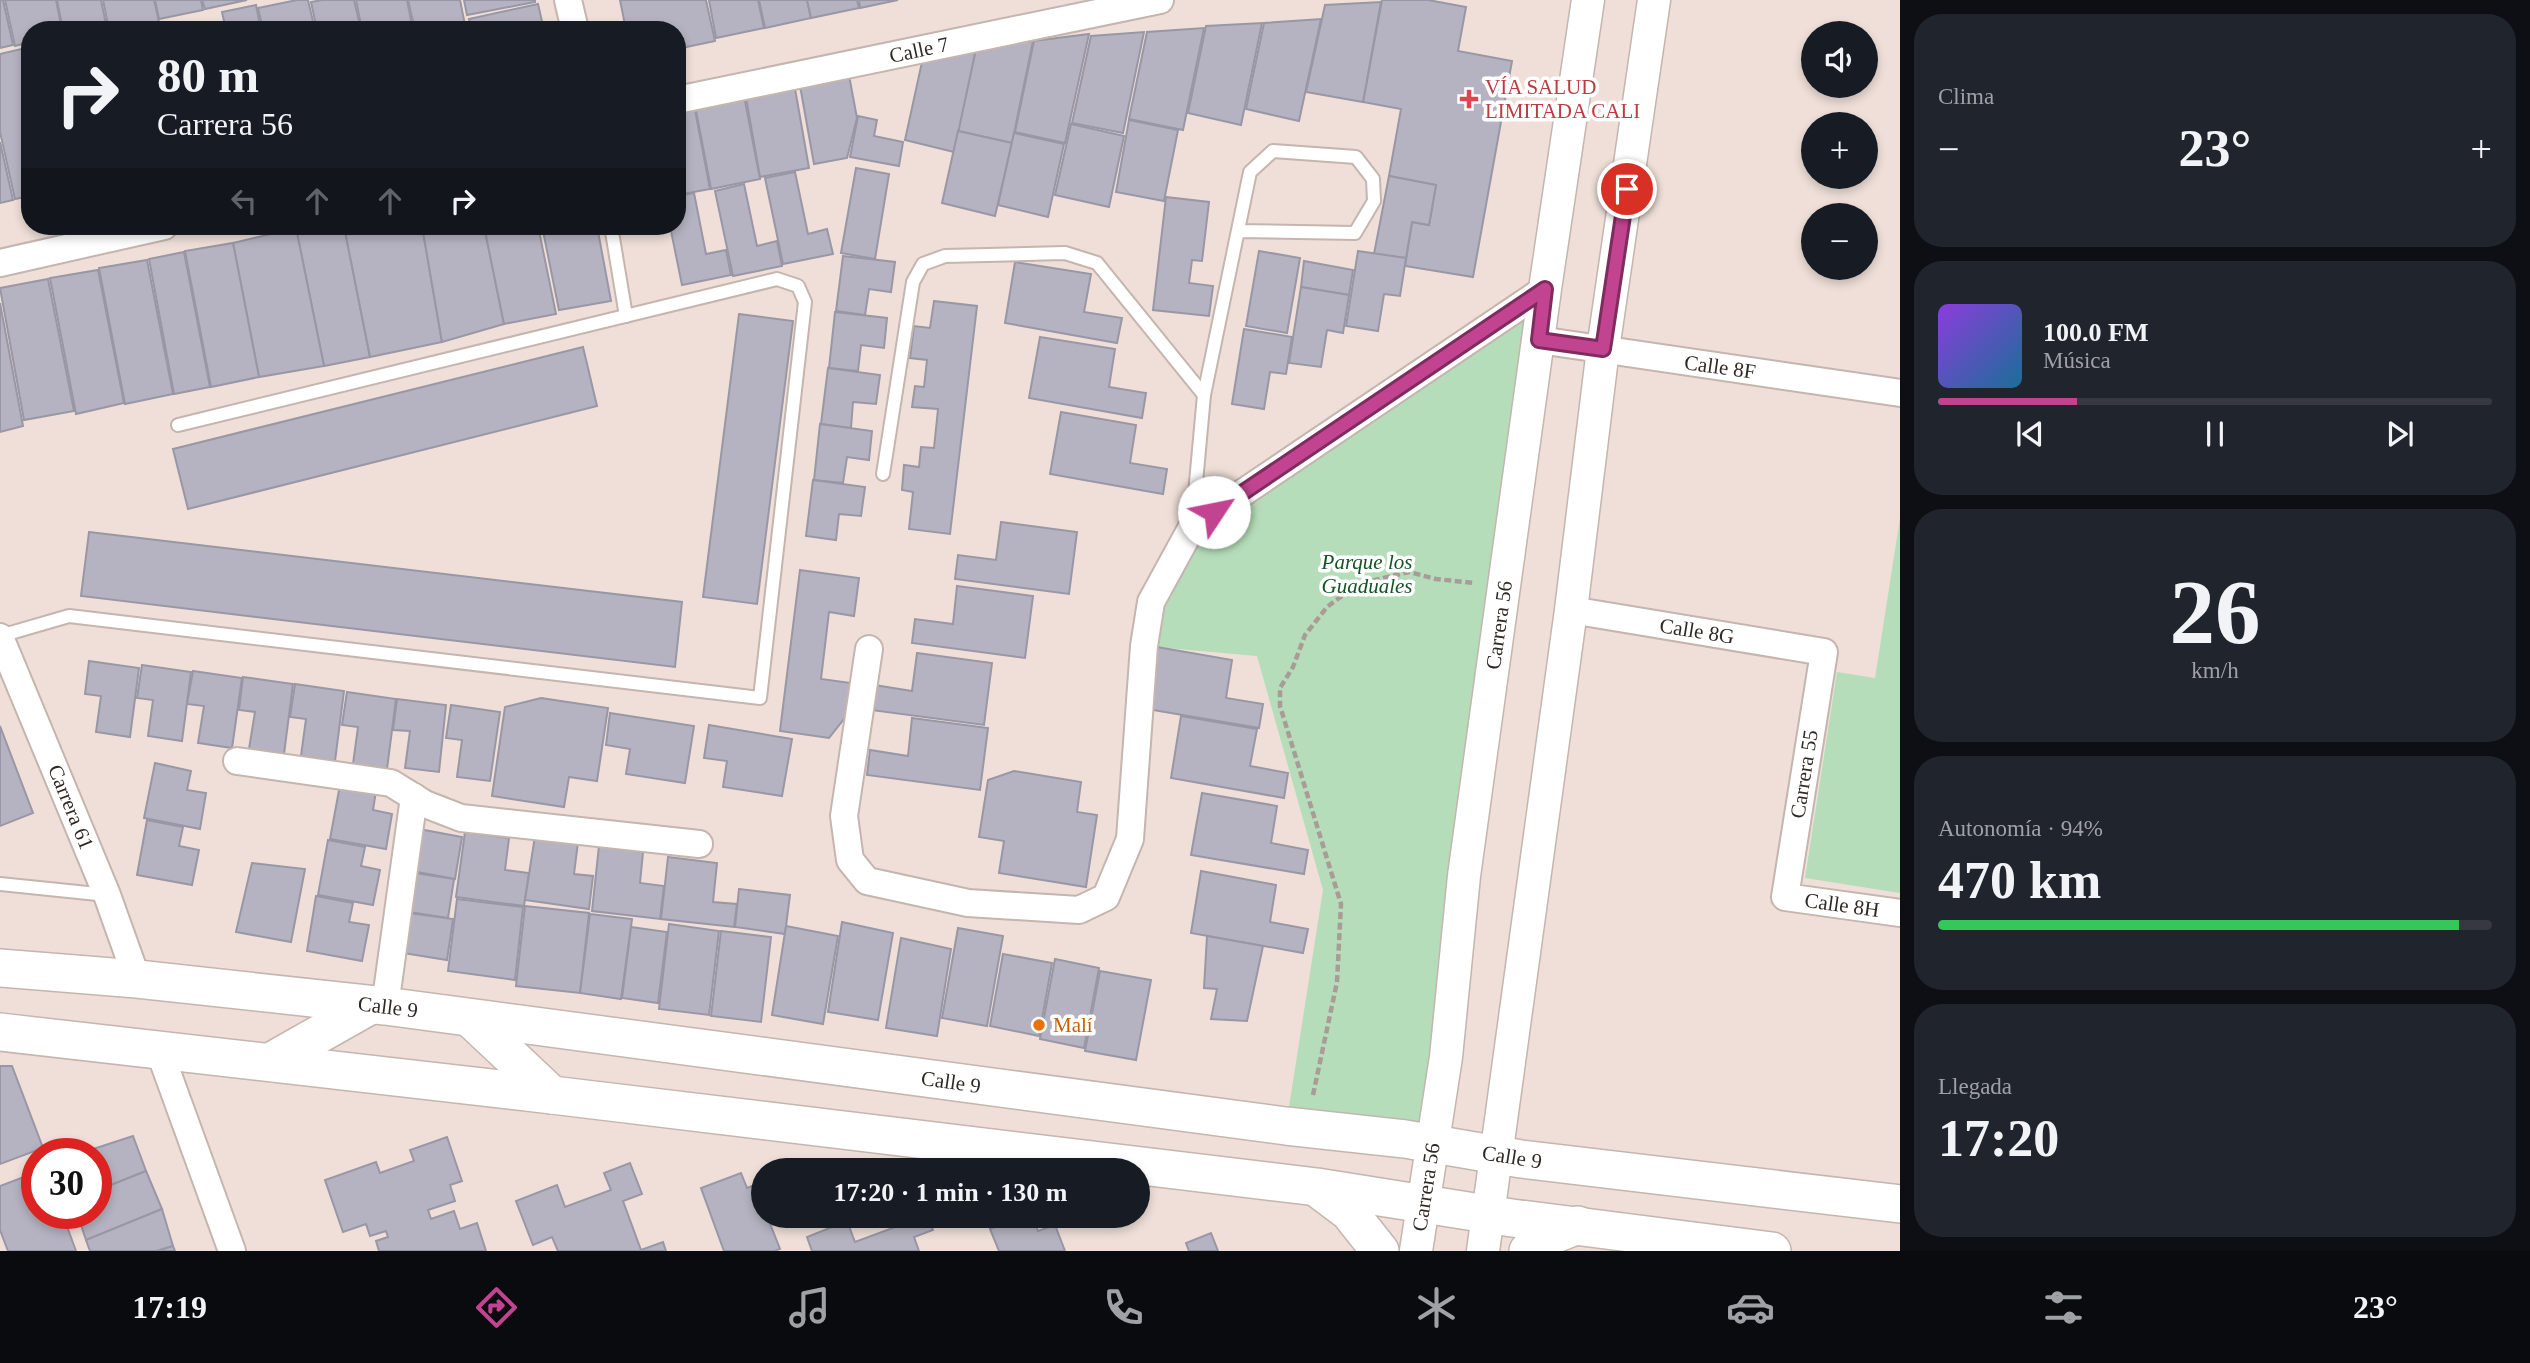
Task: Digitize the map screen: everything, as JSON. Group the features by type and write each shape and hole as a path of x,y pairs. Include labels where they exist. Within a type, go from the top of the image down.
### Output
{"main road":[{"name":"Calle 9","path":"0,968 137,979 378,1005 1755,1189 1900,1204"},
{"path":"270,1062 378,1005"},
{"path":"470,1018 552,1095"},
{"path":"0,1032 1317,1187 1488,1214 1755,1250"},
{"path":"1317,1187 1349,1212 1380,1251"},
{"path":"1528,1251 1548,1237 1578,1225"}],"street":[{"path":"568,0 573,21"},
{"name":"Calle 7","path":"686,98 1160,0"},
{"name":"Carrera 56","path":"1416,1251 1446,1057 1464,876 1588,0"},
{"path":"1483,1251 1571,610 1603,349 1654,0"},
{"path":"0,263 124,235"},
{"path":"869,649 844,816 850,860 867,881 968,903 1079,910 1106,897 1130,839 1144,646 1151,602 1192,527 1545,289"},
{"name":"Calle 8F","path":"1539,340 1900,391"},
{"name":"Calle 8G","path":"1571,610 1824,652"},
{"name":"Carrera 61","path":"1,641 107,895 137,979"},
{"name":"Carrera 55","path":"1785,897 1824,652"},
{"path":"237,761 391,783 414,797 461,818 699,844"},
{"path":"378,1005 414,797"},
{"name":"Calle 8H","path":"1785,897 1900,913"},
{"path":"159,1050 232,1251"}],"lane":[{"path":"1192,527 1204,395 1250,172 1273,151 1356,157 1373,180 1374,201 1355,233 1238,231"},
{"path":"612,235 626,316"},
{"path":"883,474 912,282 923,264 945,256 1065,253 1097,263 1204,395"},
{"path":"1,641 69,615 760,698 805,302 798,286 777,279 178,425"},
{"path":"1,888 107,895"}],"path":[{"path":"1312,1102 1337,982 1341,904 1280,706 1280,688 1293,667 1305,635 1327,607 1358,584 1409,572 1436,579 1482,584"}],"green space":[{"name":"Parque los Guaduales","path":"1545,289 1433,1144 1286,1126 1323,890 1257,656 1144,646 1192,527"},
{"path":"1900,518 1900,893 1805,878 1837,672 1875,678"}],"building":[{"path":"0,0 3,0 13,45 0,48"},
{"path":"5,0 56,0 60,21 21,21 21,44 15,46"},
{"path":"57,0 101,0 105,21 61,21"},
{"path":"103,0 154,0 159,21 107,21"},
{"path":"155,0 201,0 203,10 159,19"},
{"path":"202,0 247,0 205,9"},
{"path":"308,0 313,21 261,21 258,8"},
{"path":"354,0 359,21 315,21 311,2"},
{"path":"356,0 407,0 411,21 360,21"},
{"path":"408,0 460,0 464,21 413,21"},
{"path":"464,0 535,0 535,2 467,15"},
{"path":"620,0 706,0 715,41 686,47 686,21 624,21"},
{"path":"709,0 758,0 764,28 716,38"},
{"path":"759,0 807,0 811,18 765,28"},
{"path":"807,0 857,0 859,8 811,18"},
{"path":"859,0 898,0 860,8"},
{"path":"1382,0 1428,0 1466,7 1458,51 1512,61 1473,277 1405,266 1412,222 1429,225 1436,185 1389,176 1401,109 1363,102"},
{"path":"1381,2 1363,102 1306,92 1325,5"},
{"path":"538,4 542,21 469,21"},
{"path":"256,5 259,21 224,21 222,12"},
{"path":"1321,19 1299,121 1246,109 1264,23"},
{"path":"1262,23 1241,125 1188,113 1206,26"},
{"path":"1204,28 1183,130 1129,119 1147,32"},
{"path":"1144,32 1123,133 1072,123 1091,36"},
{"path":"1089,34 1065,143 1015,132 1034,41"},
{"path":"1033,41 1012,143 958,131 977,44"},
{"path":"977,44 954,152 905,140 922,62"},
{"path":"21,49 21,198 15,199 0,132 0,54"},
{"path":"848,70 857,118 847,158 814,164 799,80"},
{"path":"794,83 809,168 760,177 745,92"},
{"path":"744,96 760,179 711,189 695,105"},
{"path":"694,105 710,189 686,193 686,106"},
{"path":"858,116 877,120 874,136 903,142 899,166 850,157"},
{"path":"1129,120 1178,130 1164,201 1116,192"},
{"path":"1071,124 1124,136 1109,207 1055,195"},
{"path":"958,131 1012,143 995,216 942,203"},
{"path":"1014,133 1064,144 1048,217 998,205"},
{"path":"0,142 13,200 0,203"},
{"path":"856,168 889,174 875,259 841,253"},
{"path":"795,172 808,234 827,229 833,254 783,264 765,178"},
{"path":"1389,176 1436,185 1429,225 1412,222 1406,258 1374,254"},
{"path":"744,184 757,246 777,241 782,266 733,276 715,191"},
{"path":"694,193 706,254 726,250 731,275 682,285 672,235 686,235 686,194"},
{"path":"1166,197 1209,202 1202,261 1192,260 1189,283 1213,286 1209,316 1153,310"},
{"path":"267,235 297,235 324,366 259,377 233,243"},
{"path":"297,235 346,235 370,357 324,366"},
{"path":"346,235 424,235 442,342 370,357"},
{"path":"424,235 486,235 504,324 442,342"},
{"path":"486,235 540,235 556,314 504,324"},
{"path":"544,235 599,235 611,301 559,310"},
{"path":"233,243 259,377 211,387 185,251"},
{"path":"1259,251 1300,258 1287,333 1246,326"},
{"path":"1358,251 1406,258 1400,296 1384,294 1378,331 1346,326"},
{"path":"184,252 210,387 174,394 149,259"},
{"path":"843,256 895,262 891,292 869,289 865,315 836,311"},
{"path":"147,260 173,394 125,404 99,268"},
{"path":"1304,261 1353,270 1349,295 1301,287"},
{"path":"1015,262 1091,274 1084,312 1122,318 1117,343 1005,323"},
{"path":"98,270 124,403 76,414 50,278"},
{"path":"48,279 74,411 24,420 0,288"},
{"path":"1301,287 1349,295 1343,333 1327,330 1321,367 1289,363"},
{"path":"934,301 977,306 950,534 909,529 913,492 902,490 904,465 919,467 921,447 934,448 938,409 912,407 915,386 924,387 927,360 910,358 914,326 930,328"},
{"path":"0,303 23,426 0,432"},
{"path":"835,312 887,318 884,348 861,345 858,371 829,368"},
{"path":"739,314 793,321 757,604 703,597"},
{"path":"1244,329 1292,337 1286,374 1270,372 1264,409 1232,404"},
{"path":"1040,337 1115,349 1109,387 1146,393 1142,418 1029,398"},
{"path":"583,347 597,406 188,509 173,449"},
{"path":"828,368 880,375 876,404 853,402 851,428 821,424"},
{"path":"1061,412 1136,425 1130,463 1167,469 1163,494 1050,474"},
{"path":"820,424 872,431 869,460 847,457 843,483 814,480"},
{"path":"813,480 865,487 861,516 839,514 836,540 806,536"},
{"path":"1001,522 1077,532 1069,594 955,579 958,555 996,560"},
{"path":"89,532 682,602 675,667 81,596"},
{"path":"800,570 859,578 854,616 829,612 821,679 851,683 847,715 829,738 780,731"},
{"path":"957,586 1033,596 1025,658 912,643 915,619 953,624"},
{"path":"1157,647 1232,660 1226,698 1263,704 1259,728 1147,709"},
{"path":"917,653 992,663 984,725 871,710 874,685 912,691"},
{"path":"89,661 139,668 130,737 96,732 101,696 85,694"},
{"path":"142,665 191,672 182,741 148,736 153,700 137,698"},
{"path":"193,671 242,678 232,748 198,743 204,706 187,704"},
{"path":"243,677 293,684 284,754 249,749 255,712 239,710"},
{"path":"295,684 344,691 335,761 301,756 306,719 290,717"},
{"path":"347,692 396,699 387,769 353,764 358,727 342,725"},
{"path":"541,698 608,708 597,781 569,777 564,807 492,796 505,707"},
{"path":"397,699 446,705 439,772 405,768 410,731 393,730"},
{"path":"451,705 500,712 490,781 457,777 462,740 446,738"},
{"path":"610,713 694,726 685,783 626,774 630,749 606,745"},
{"path":"1181,716 1257,729 1250,766 1288,773 1284,798 1171,778"},
{"path":"912,718 988,728 980,790 867,775 870,750 908,756"},
{"path":"709,725 792,739 782,796 723,787 727,761 704,758"},
{"path":"0,726 33,813 0,826"},
{"path":"155,763 191,771 187,790 206,793 200,829 144,818"},
{"path":"1014,771 1081,782 1077,812 1097,815 1086,887 999,873 1004,841 979,837 988,780"},
{"path":"340,785 376,791 373,810 392,814 386,849 330,839"},
{"path":"1202,793 1277,806 1271,843 1308,850 1304,874 1191,855"},
{"path":"147,820 183,827 179,846 199,850 192,885 137,875"},
{"path":"419,829 462,837 455,879 412,871"},
{"path":"465,832 509,838 505,870 529,873 524,906 456,897"},
{"path":"535,836 578,842 574,874 593,876 589,909 525,900"},
{"path":"328,840 365,847 361,866 380,870 373,905 318,895"},
{"path":"599,846 643,852 640,883 664,886 660,919 592,911"},
{"path":"668,857 717,863 713,902 737,904 734,927 661,919"},
{"path":"252,863 305,869 291,942 236,932"},
{"path":"1201,871 1276,885 1270,922 1308,929 1303,953 1191,933"},
{"path":"415,873 454,879 448,918 409,912"},
{"path":"739,889 790,895 785,934 735,927"},
{"path":"316,896 353,903 349,922 369,925 362,961 307,951"},
{"path":"457,899 523,907 515,980 448,971"},
{"path":"525,906 589,913 580,993 516,986"},
{"path":"409,913 453,919 447,960 403,953"},
{"path":"590,914 632,919 621,999 580,993"},
{"path":"842,922 893,933 878,1020 828,1012"},
{"path":"669,924 719,931 709,1015 659,1009"},
{"path":"786,926 838,936 823,1024 772,1015"},
{"path":"631,927 667,932 658,1003 622,998"},
{"path":"958,928 1003,936 987,1026 942,1018"},
{"path":"721,931 771,937 761,1022 711,1016"},
{"path":"1207,936 1263,946 1247,1021 1211,1019 1217,989 1204,988"},
{"path":"901,938 951,949 937,1036 886,1028"},
{"path":"1003,954 1052,963 1039,1036 990,1026"},
{"path":"1055,959 1099,968 1084,1048 1040,1039"},
{"path":"1100,971 1151,980 1136,1060 1085,1051"},
{"path":"0,1066 12,1066 39,1138 21,1138 21,1156 0,1164"},
{"path":"133,1136 146,1171 112,1185 112,1143"},
{"path":"447,1137 462,1181 450,1185 455,1201 428,1210 431,1219 454,1211 460,1229 477,1223 486,1251 379,1251 376,1241 388,1237 386,1231 370,1236 366,1224 343,1232 325,1180 376,1162 380,1173 414,1161 410,1150"},
{"path":"630,1163 642,1194 623,1201 641,1250 663,1242 666,1251 558,1251 552,1237 533,1245 516,1201 557,1185 565,1207 611,1190 604,1173"},
{"path":"146,1171 162,1209 86,1240 82,1229 112,1229 112,1185"},
{"path":"741,1173 747,1188 751,1186 751,1228 772,1228 780,1249 724,1251 701,1188"},
{"path":"21,1178 21,1229 68,1229 76,1251 8,1251 0,1230 0,1186"},
{"path":"162,1209 173,1246 157,1251 90,1251 86,1240"},
{"path":"830,1228 850,1228 855,1242 893,1228 933,1230 914,1237 919,1251 812,1251 807,1237"},
{"path":"1037,1228 1038,1231 1056,1228 1065,1251 999,1251 990,1229"},
{"path":"1211,1233 1218,1251 1189,1251 1186,1243"},
{"path":"173,1246 175,1251 157,1251"}],"place":[{"name":"VÍA SALUD LIMITADA CALI","path":"1469,99"},
{"name":"Malí","path":"1039,1025"}],"route":[{"path":"1214,512 1545,289 1539,340 1603,349 1627,189"}]}
